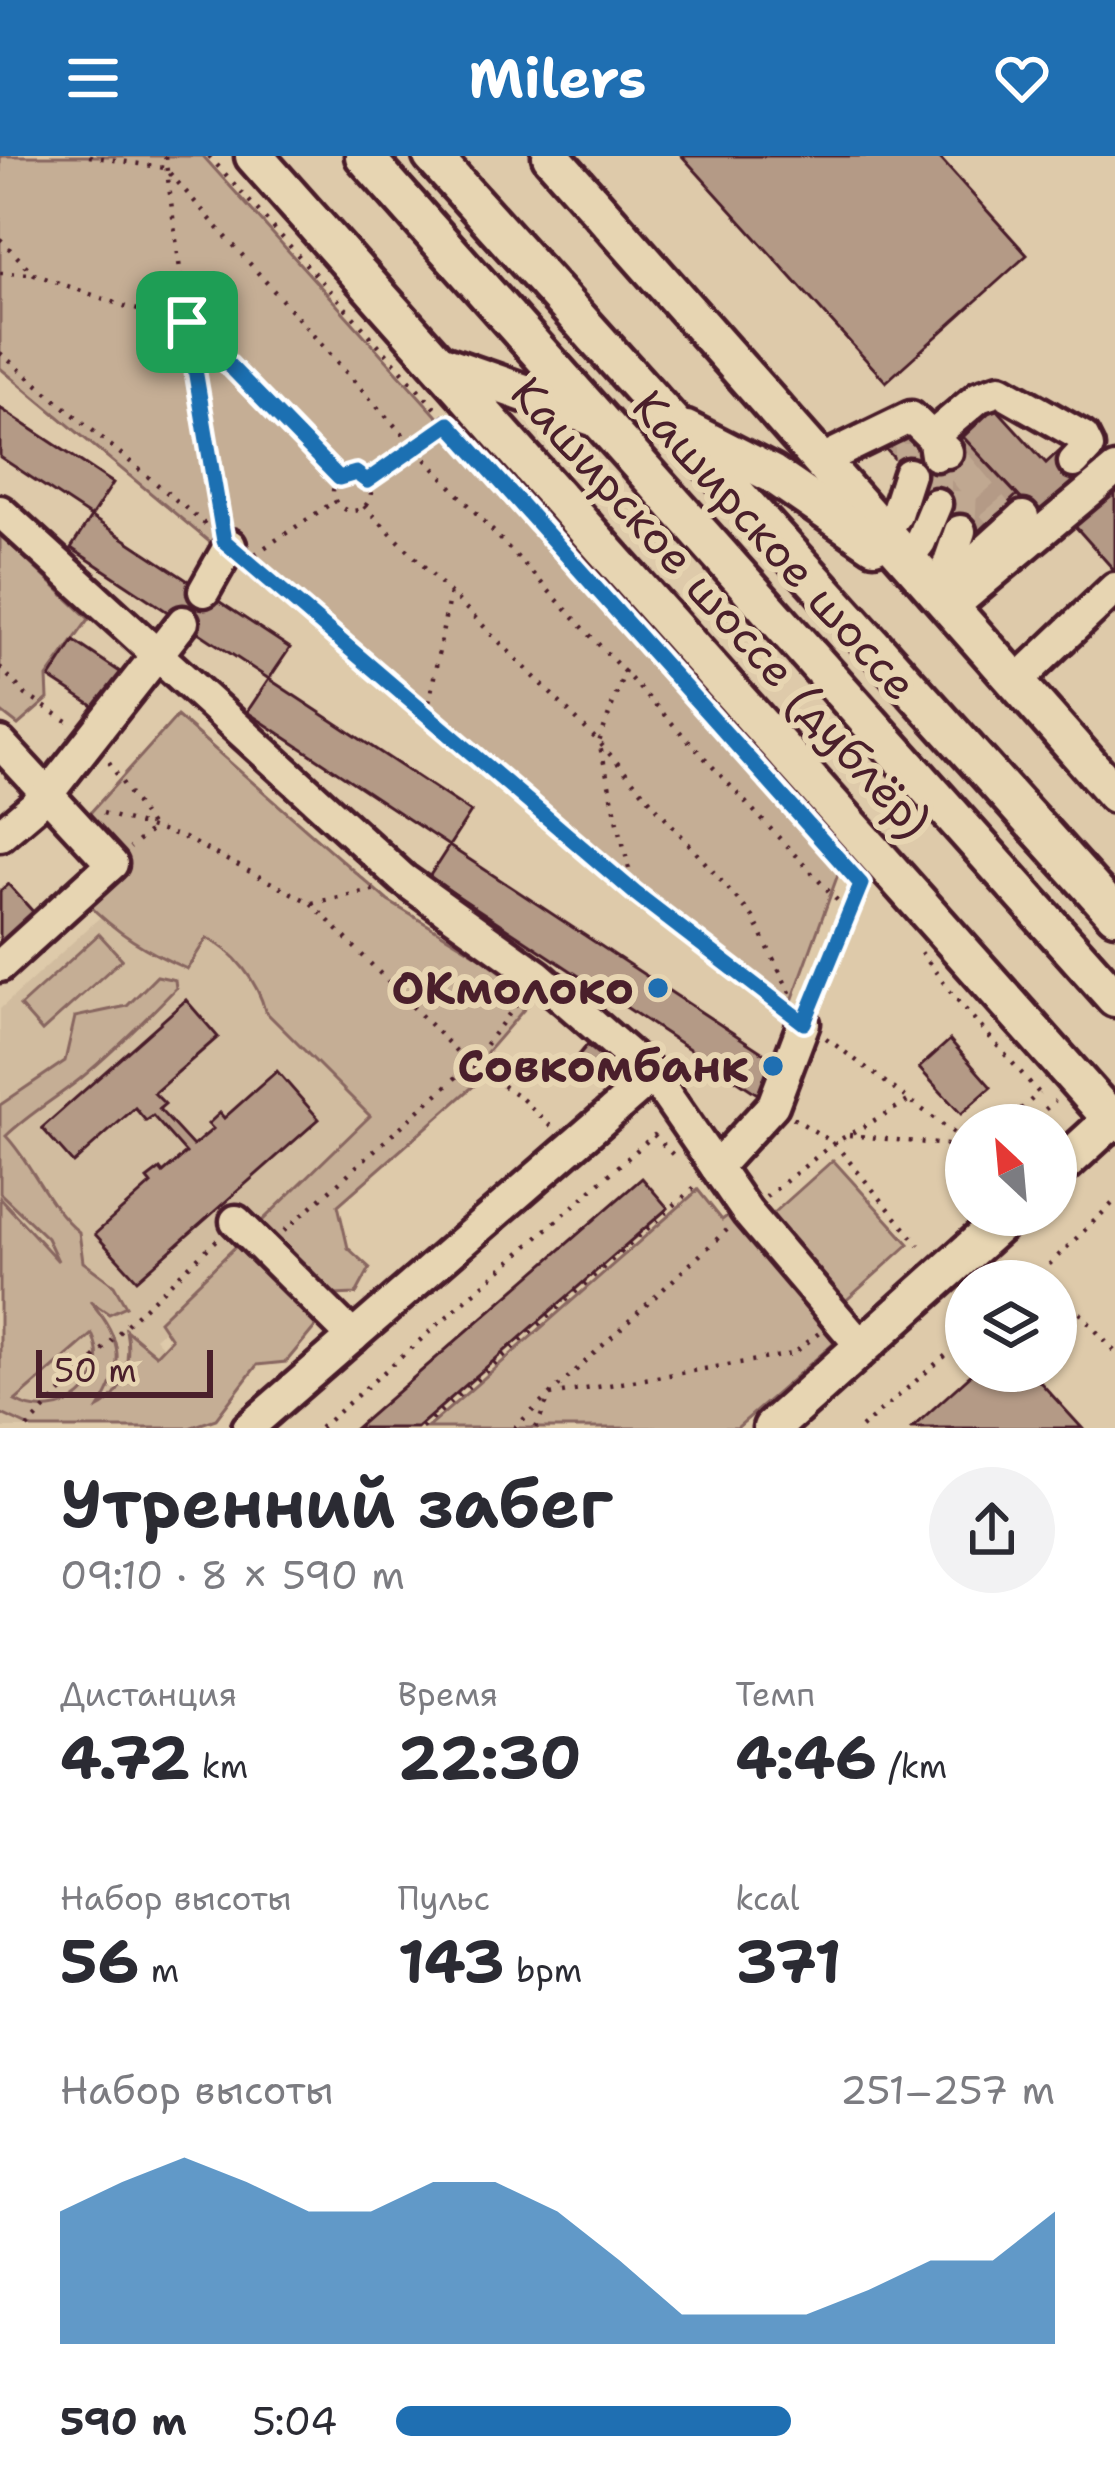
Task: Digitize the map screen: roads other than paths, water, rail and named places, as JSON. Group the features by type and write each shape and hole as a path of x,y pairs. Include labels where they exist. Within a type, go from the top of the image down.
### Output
{"main road":[{"name":"Каширское шоссе (дублёр)","path":"254,156 1114,1120"},
{"name":"Каширское шоссе","path":"364,156 1115,998"},
{"name":"Каширское шоссе","path":"432,156 1115,914"},
{"path":"551,156 1115,794"},
{"path":"438,362 598,418"},
{"path":"668,421 772,473 923,576"},
{"path":"1077,1153 1114,1120"},
{"path":"772,1428 986,1236"}],"lane":[{"path":"820,461 928,438 979,398 1000,390 1083,437 1088,447 1073,462"},
{"path":"923,576 1115,470"},
{"path":"909,474 896,514 923,576"},
{"path":"923,576 920,542 936,504"},
{"path":"0,511 406,880 538,976 653,1076 747,1212 862,1347"},
{"path":"923,576 1010,519"},
{"path":"923,576 946,571 960,531"},
{"path":"203,591 230,545"},
{"path":"1016,682 1109,600"},
{"path":"0,835 46,796 183,622"},
{"path":"0,743 112,864 0,966"},
{"path":"716,1167 773,1105 804,1023"},
{"path":"248,1428 353,1337 396,1292 653,1076"},
{"path":"236,1221 353,1337"}],"tunnel":[{"path":"909,474 911,428"},
{"path":"947,452 963,471 960,531"},
{"path":"936,455 936,504"},
{"path":"963,471 998,513"}],"place":[{"name":"ОКмолоко","path":"658,988"},
{"name":"Совкомбанк","path":"773,1066"}]}
